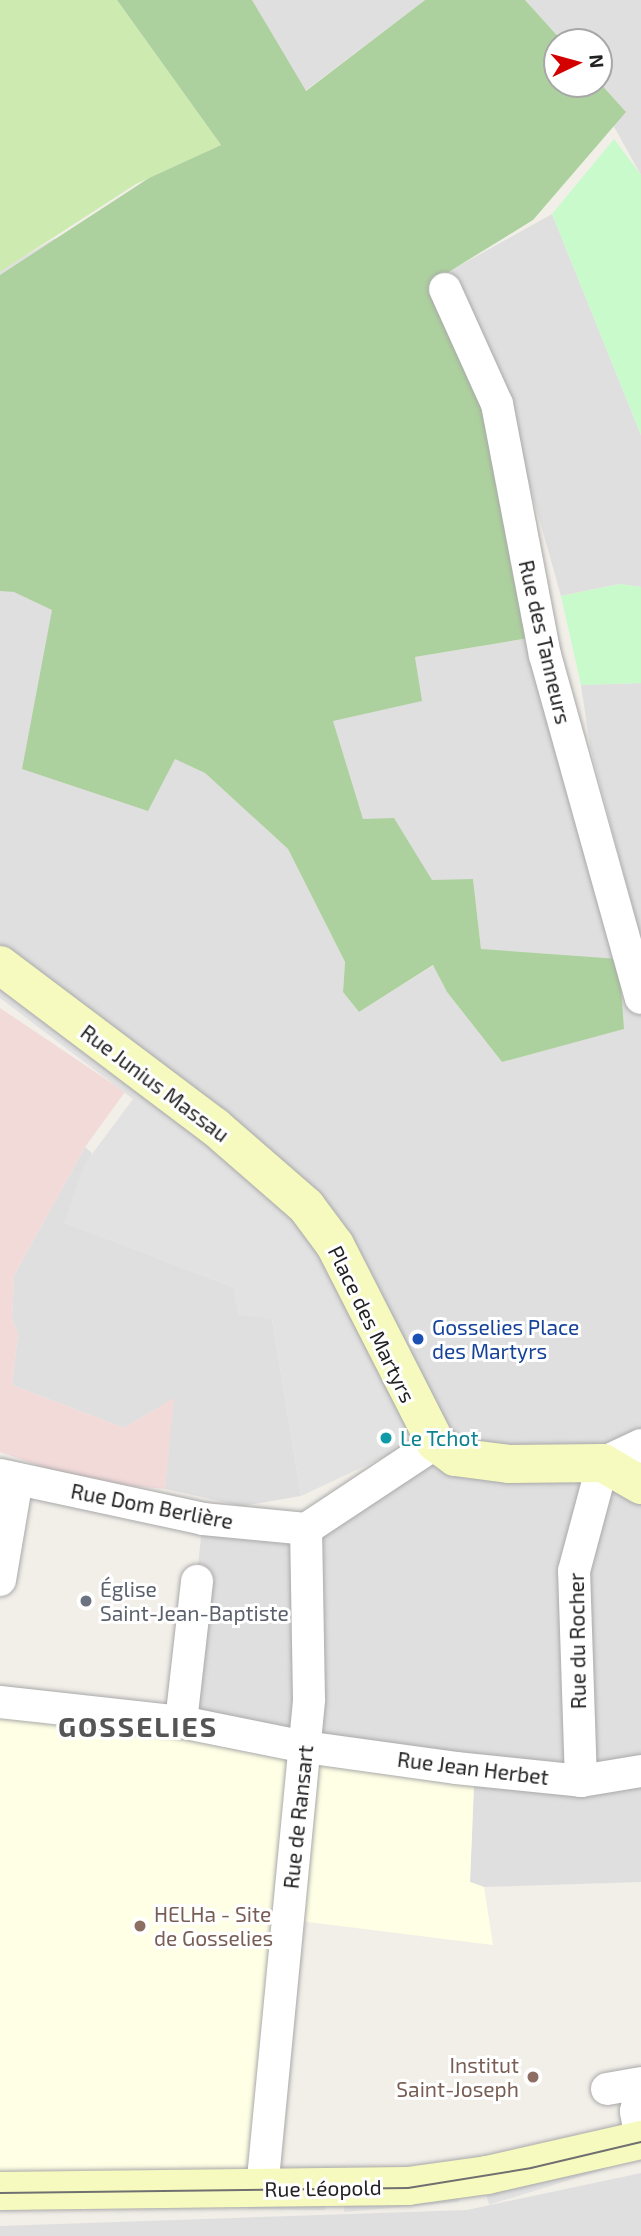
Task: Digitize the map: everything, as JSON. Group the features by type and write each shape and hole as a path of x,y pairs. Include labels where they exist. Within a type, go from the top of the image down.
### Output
{"main road":[{"name":"Rue Junius Massau","path":"0,965 214,1126 306,1206"},
{"name":"Place des Martyrs","path":"306,1206 335,1245 436,1443"},
{"path":"436,1443 455,1457 509,1464 603,1463 641,1485"},
{"name":"Rue Léopold","path":"0,2191 355,2189 450,2182 641,2140"}],"street":[{"name":"Rue des Tanneurs","path":"445,289 497,404 545,655 641,998"},
{"path":"306,1529 436,1443"},
{"path":"603,1463 641,1445"},
{"name":"Rue du Rocher","path":"581,1781 574,1571 603,1463"},
{"path":"0,1580 8,1477"},
{"name":"Rue Dom Berlière","path":"8,1477 203,1519 306,1529"},
{"name":"Rue de Ransart","path":"262,2189 310,1699 306,1529"},
{"path":"181,1722 197,1581"},
{"name":"Rue Jean Herbet","path":"0,1702 181,1722 305,1747 581,1781 641,1772"},
{"path":"607,2089 641,2084"},
{"path":"641,2090 636,2111 641,2140"}],"shaded area":[{"path":"252,0 425,0 305,91"},
{"path":"525,0 641,0 641,175 613,125 625,111 613,98 613,28 550,28"},
{"path":"552,214 641,435 641,587 619,584 561,596 529,483 454,309 446,273"},
{"path":"55,238 162,566 175,758 205,773 288,849 345,962 343,992 359,1012 434,965 447,992 502,1062 623,1029 481,949 473,880 431,880 394,819 363,820 332,720 421,701 415,657 541,636 641,986 641,1445 610,1460 641,1482 641,1882 484,1887 470,1882 474,1784 181,1722 203,1519 317,1521 436,1443 403,1362 0,959 0,271"},
{"path":"641,683 641,939 590,746 581,685"},
{"path":"0,974 267,1179 316,1236 421,1434 386,1456 301,1496 272,1319 238,1315 233,1287 64,1223 84,1165 133,1099 0,998"},
{"path":"0,1008 125,1092 85,1147 14,1275 12,1319 18,1334 12,1385 124,1428 174,1398 165,1489 83,1481 0,1452"},
{"path":"85,1147 92,1153 65,1223 233,1287 272,1319 301,1496 242,1506 165,1489 173,1399 124,1428 12,1385 18,1334 12,1319 14,1275"},
{"name":"HELHa - Site de Gosselies","path":"0,1702 289,1744 253,2171 0,2176"},
{"path":"310,1754 474,1784 470,1882 484,1887 493,1945 300,1921"},
{"path":"601,2160 604,2170 489,2205 486,2195"},
{"path":"641,2173 641,2236 0,2236 0,2226 467,2210"},
{"path":"458,2191 459,2202 344,2212 343,2201"},
{"path":"248,2198 325,2199 325,2210 248,2209"}],"green space":[{"path":"0,0 117,0 221,145 136,184 0,272"},
{"path":"117,0 252,0 306,91 425,0 525,0 550,28 543,28 543,98 613,98 626,112 533,220 447,273 450,300 481,370 541,636 415,657 422,701 333,721 363,819 394,818 432,880 473,879 481,949 619,959 624,1029 502,1062 447,992 433,965 359,1012 343,992 345,962 288,849 205,773 175,759 148,811 22,769 52,610 14,592 0,591 0,275 149,178 221,145"},
{"path":"614,139 641,175 641,435 552,214"},
{"path":"620,584 641,587 641,683 581,685 561,596"}],"tram line":[{"path":"0,2193 408,2188 531,2168 641,2142"}],"place":[{"name":"Gosselies Place des Martyrs","path":"418,1339"},
{"name":"Le Tchot","path":"386,1438"},
{"name":"Église Saint-Jean-Baptiste","path":"86,1601"},
{"name":"HELHa - Site de Gosselies","path":"140,1926"},
{"name":"Institut Saint-Joseph","path":"533,2077"}],"district":[{"name":"GOSSELIES","path":"138,1726"}]}
